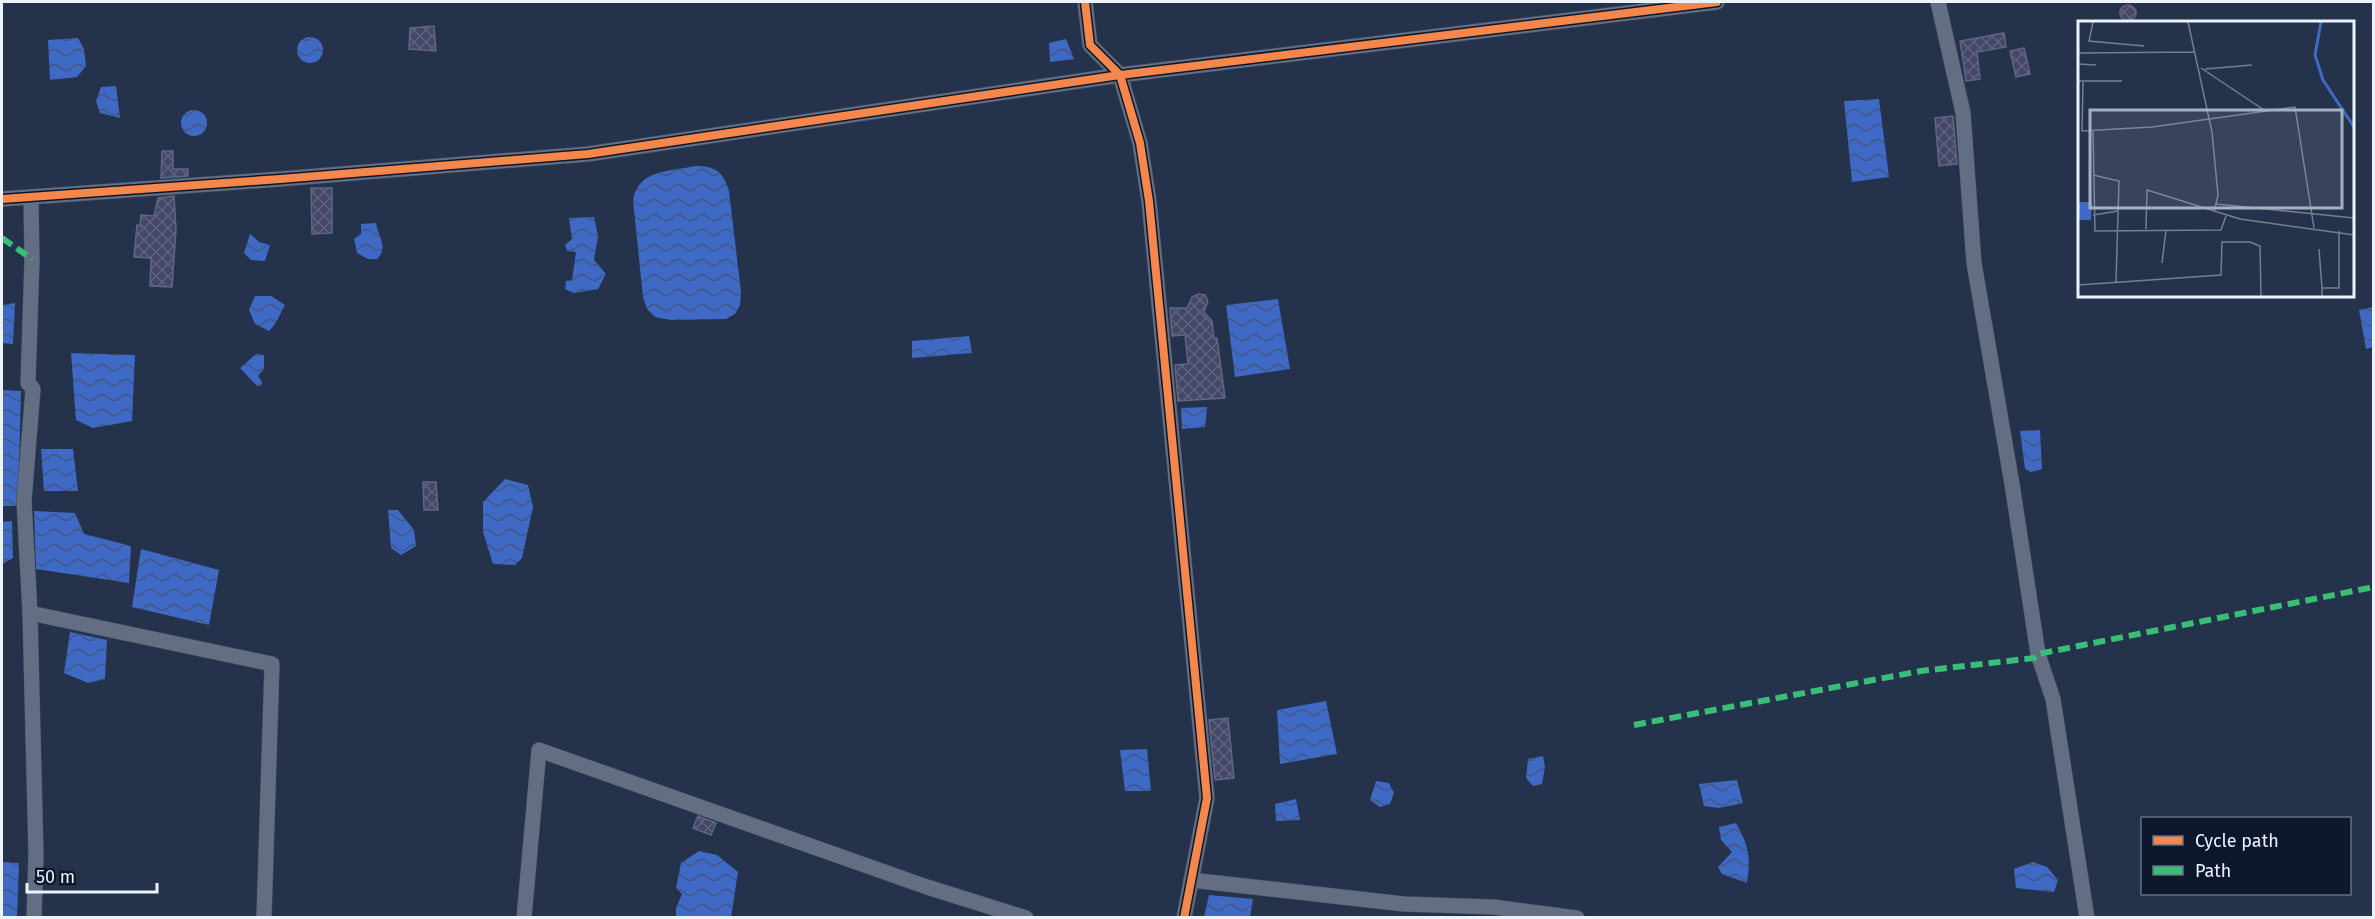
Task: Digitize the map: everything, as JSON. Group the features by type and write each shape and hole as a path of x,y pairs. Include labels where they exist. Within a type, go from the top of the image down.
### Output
{"street":[{"path":"1085,2 1090,45 1120,75 1140,143 1149,201 1207,798 1184,918"},
{"path":"1641,2 1654,10"},
{"path":"2,199 588,154 1120,75 1717,2"},
{"path":"1938,2 1963,113 1974,263 2012,484 2038,654 2053,699 2087,918"},
{"path":"31,198 28,383 33,389 24,501 30,613 36,855 34,918"},
{"path":"30,613 272,664 264,918"},
{"path":"524,918 539,750 927,887 1026,918"},
{"path":"1191,880 1404,911 1493,912 1577,918"}],"water":[{"path":"310,37 319,41 323,50 319,59 310,63 301,59 297,50 301,41"},
{"path":"78,38 84,49 86,66 77,77 50,80 48,40"},
{"path":"1066,39 1074,59 1050,62 1049,43"},
{"path":"116,86 120,118 100,113 96,101 101,87"},
{"path":"1879,99 1889,177 1852,182 1844,101"},
{"path":"194,110 203,114 207,123 203,132 194,136 185,132 181,123 185,114"},
{"path":"695,166 708,167 717,171 724,179 729,191 741,292 740,305 735,314 726,319 671,320 655,317 647,309 643,297 633,200 641,182 648,177 665,171"},
{"path":"594,217 598,236 594,260 606,274 598,289 574,293 565,289 566,281 572,280 576,252 567,251 565,245 572,239 569,218"},
{"path":"376,223 382,242 382,251 377,259 368,259 357,253 354,239 361,234 361,224"},
{"path":"250,234 259,242 270,245 265,261 251,260 244,253"},
{"path":"255,296 271,296 285,305 269,331 255,324 249,310"},
{"path":"1278,299 1290,369 1235,377 1226,305"},
{"path":"15,303 13,344 2,343 2,305"},
{"path":"2373,307 2373,347 2366,349 2359,310"},
{"path":"969,336 972,353 912,358 912,341"},
{"path":"71,353 135,355 132,421 93,428 76,420"},
{"path":"256,354 264,355 264,369 258,376 262,382 261,386 257,386 240,368"},
{"path":"2,390 21,391 18,506 2,506"},
{"path":"1207,407 1205,427 1182,429 1181,408"},
{"path":"2040,430 2042,469 2031,472 2025,469 2020,431"},
{"path":"41,449 73,449 78,491 44,491"},
{"path":"505,479 528,485 533,507 522,558 515,565 493,564 483,532 483,502"},
{"path":"388,510 398,510 414,530 416,546 401,555 391,548"},
{"path":"34,511 75,513 84,534 131,546 129,583 36,569"},
{"path":"12,521 13,558 2,564 2,522"},
{"path":"141,549 219,570 209,625 132,607"},
{"path":"70,632 107,640 105,679 88,683 64,673"},
{"path":"1326,701 1337,754 1280,764 1277,710"},
{"path":"1147,749 1151,791 1125,791 1120,750"},
{"path":"1543,756 1545,767 1542,784 1533,786 1526,778 1528,759"},
{"path":"1737,780 1743,803 1719,808 1704,806 1699,784"},
{"path":"1376,781 1389,783 1394,793 1390,804 1380,807 1370,800"},
{"path":"1296,799 1300,820 1276,821 1275,804"},
{"path":"1736,823 1748,852 1747,883 1722,874 1718,867 1732,852 1721,840 1719,827"},
{"path":"699,851 717,855 738,872 731,917 676,917 676,908 682,894 676,888 681,863"},
{"path":"2,862 19,863 17,917 2,917"},
{"path":"2033,862 2047,867 2058,880 2054,892 2016,888 2014,869"},
{"path":"1209,895 1253,899 1250,917 1204,917"}],"building":[{"path":"2125,5 2131,5 2136,13 2134,19 2125,21 2120,16 2120,10"},
{"path":"434,26 436,51 409,49 410,28"},
{"path":"2004,33 2006,47 1977,52 1980,79 1966,81 1960,41"},
{"path":"2024,48 2030,74 2016,77 2010,51"},
{"path":"1953,116 1957,164 1939,166 1935,118"},
{"path":"162,151 173,151 173,169 188,169 188,176 161,178"},
{"path":"311,188 332,188 332,233 312,234"},
{"path":"174,196 176,229 172,287 150,286 151,258 134,257 137,225 140,226 141,215 154,216 158,198"},
{"path":"1198,294 1205,295 1208,301 1204,312 1212,321 1214,338 1217,338 1225,398 1178,401 1175,365 1188,364 1185,335 1172,336 1170,308 1187,308 1192,297"},
{"path":"423,482 436,482 438,510 424,510"},
{"path":"1228,718 1234,778 1215,780 1209,720"},
{"path":"698,816 716,823 711,835 693,828"}],"marked path":[{"path":"2,238 32,259"},
{"path":"1634,725 1921,671 2034,658 2038,654 2374,587"}],"cycle path":[{"path":"1085,2 1090,45 1120,75 1140,143 1149,201 1207,798 1184,918"},
{"path":"2,199 588,154 1120,75 1717,2"}]}
